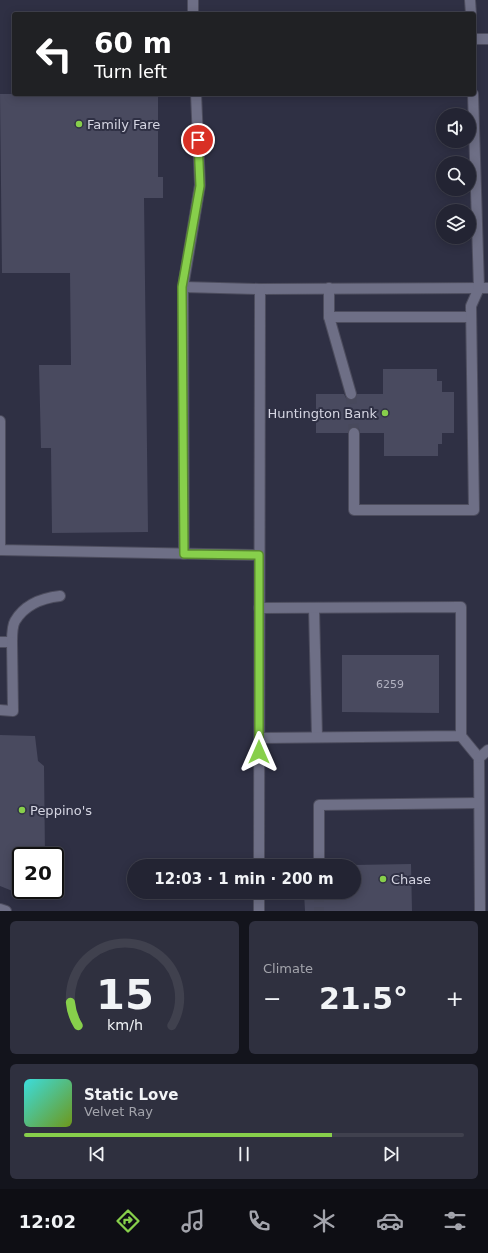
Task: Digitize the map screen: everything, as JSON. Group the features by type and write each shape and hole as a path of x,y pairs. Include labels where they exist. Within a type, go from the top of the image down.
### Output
{"lane":[{"path":"193,0 193,12"},
{"path":"470,0 471,12"},
{"path":"476,39 488,39"},
{"path":"184,554 182,287 200,186 196,96"},
{"path":"354,433 354,510 474,510 471,306 483,288 473,96"},
{"path":"182,287 260,289 483,288"},
{"path":"329,288 329,318 351,394"},
{"path":"259,859 260,289"},
{"path":"329,318 471,318"},
{"path":"0,421 0,550 259,555"},
{"path":"0,710 13,710 12,642 14,621 27,606 45,598 60,596"},
{"path":"259,608 461,607 461,736 479,758 480,911"},
{"path":"314,608 317,737"},
{"path":"0,642 12,642"},
{"path":"259,738 461,736"},
{"path":"479,758 488,750"},
{"path":"319,859 319,805 479,803"},
{"path":"259,899 259,911"},
{"path":"0,909 6,911"}],"building":[{"path":"0,94 12,94 12,96 158,96 158,177 163,177 163,198 144,198 148,532 52,533 51,448 41,448 39,365 71,365 70,273 2,273"},
{"name":"Huntington Bank","path":"383,369 437,369 437,381 442,381 442,392 454,392 454,433 442,433 442,444 438,444 438,456 384,456 384,433 360,433 359,429 354,427 350,428 348,433 316,433 316,394 344,394 346,398 350,400 355,399 357,394 383,394"},
{"path":"342,655 439,655 439,713 342,712"},
{"name":"Peppino's","path":"0,735 35,736 38,761 44,766 45,847 12,847 12,891 0,886"},
{"name":"Chase","path":"411,864 412,911 305,911 304,899 361,899 361,865"}],"tunnel":[{"path":"351,394 354,433"},
{"path":"319,899 319,911"}],"place":[{"name":"Family Fare","path":"79,124"},
{"name":"Huntington Bank","path":"385,413"},
{"name":"Peppino's","path":"22,810"},
{"name":"Chase","path":"383,879"}],"route":[{"path":"198,140 200,186 182,287 184,554 259,555 259,752"}]}
